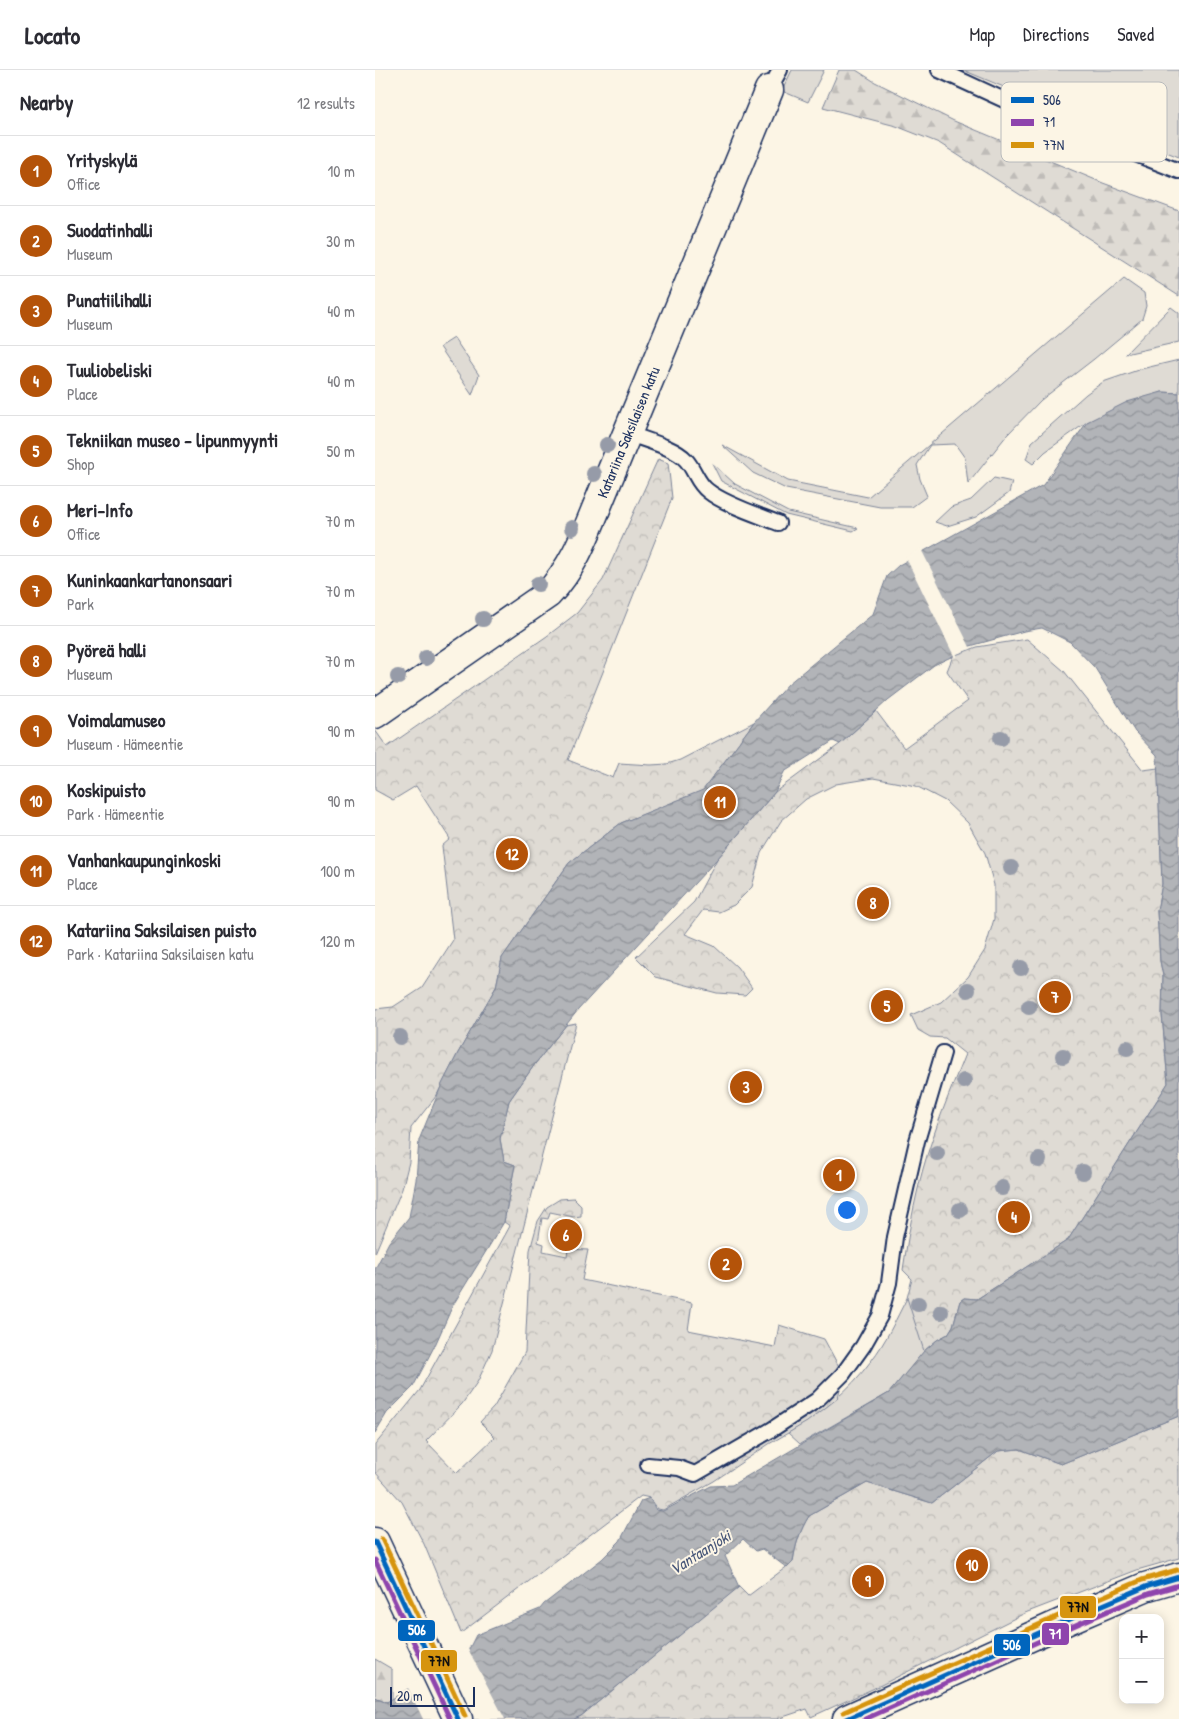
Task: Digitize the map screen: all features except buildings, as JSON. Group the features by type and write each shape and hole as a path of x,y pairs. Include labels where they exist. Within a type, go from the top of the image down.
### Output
{"street":[{"name":"Katariina Saksilaisen katu","path":"375,714 548,594 559,583 576,555 775,80"},
{"path":"375,1542 458,1719"},
{"path":"847,1719 1102,1605 1145,1587 1179,1577"}],"lane":[{"path":"939,70 1001,99"},
{"path":"1156,162 1179,171"},
{"path":"627,433 682,456 699,483 715,496 778,523"},
{"path":"648,1464 679,1468 695,1474 771,1430 817,1400 843,1374 863,1346 880,1316 889,1283 895,1237 917,1141 943,1053"}],"green space":[{"path":"792,70 824,70 808,102 782,91"},
{"path":"839,70 856,70 875,82 954,121 1001,141 1001,162 1053,162 1179,211 1179,296 939,143 896,126 823,107"},
{"path":"963,70 1179,70 1179,157 1167,152 1167,82 1001,82 1001,86"},
{"path":"1124,279 1144,293 1146,306 1142,319 1041,400 1007,435 968,484 965,458 955,444 930,445 917,465 927,496 912,507 880,507 786,489 753,473 722,445 788,481 868,497"},
{"path":"1171,307 1179,313 1179,342 1125,354"},
{"path":"454,338 479,375 472,395 440,347"},
{"path":"1179,360 1179,393 1162,392 1087,422 1045,452 1033,464 1026,459 1032,442 1086,394 1103,382 1141,369"},
{"path":"658,459 668,463 672,498 568,760 613,778 619,763 667,764 680,760 754,722 703,791 621,823 569,863 502,958 496,987 458,1053 437,1095 411,1128 409,1162 402,1189 375,1253 375,1009 393,1007 422,988 453,940 442,846 450,839 416,786 393,800 375,790 375,730 387,747 547,636 577,613 603,580"},
{"path":"712,463 735,484 788,512 858,528 853,531 786,515 721,481"},
{"path":"994,478 1012,482 1009,493 976,517 947,526 935,522 951,507 971,500"},
{"path":"1027,639 1064,671 1143,770 1158,768 1162,884 1157,911 1160,961 1163,976 1162,1015 1168,1083 1068,1240 977,1299 964,1298 960,1301 953,1326 948,1334 924,1351 907,1298 912,1279 903,1270 911,1219 927,1154 965,1054 945,1038 930,1037 918,1030 911,1015 941,1002 968,977 985,950 994,919 994,885 985,853 968,823 945,801 916,786 873,778 836,784 806,799 781,821 761,853 752,887 734,905 719,912 703,910 685,934 714,946 737,967 752,988 745,995 717,993 656,977 636,957 694,902 717,859 775,792 840,744 876,711 904,748 968,701 947,671 953,656 977,647"},
{"path":"576,1023 492,1350 478,1381 462,1404 426,1441 457,1473 495,1437 480,1422 494,1407 525,1352 530,1250 538,1221 547,1207 560,1199 574,1198 581,1205 581,1216 574,1217 550,1212 548,1219 542,1218 538,1242 544,1244 543,1251 567,1256 568,1249 588,1250 582,1280 692,1303 688,1330 775,1347 779,1325 824,1339 843,1374 838,1398 807,1422 769,1444 714,1481 663,1510 658,1509 650,1498 641,1496 461,1633 424,1544 402,1502 375,1472 375,1445 420,1390 510,1226 504,1222 515,1165 504,1161 500,1139 509,1101 566,1025"},
{"path":"919,1295 957,1313 889,1393 800,1444 788,1433 823,1410 844,1392 871,1361 891,1330 907,1298"},
{"path":"1179,1416 1179,1558 1137,1570 1025,1613 881,1685 811,1717 807,1709 777,1719 574,1719 581,1716 739,1587 748,1596 793,1562 798,1538 809,1516 867,1483 932,1503 998,1451 1019,1449 1061,1464"},
{"path":"375,1659 392,1669 392,1699 387,1702 375,1697"}],"water":[{"name":"Vantaanjoki","path":"1162,392 1179,393 1179,1416 1061,1464 1019,1449 998,1451 932,1503 867,1483 809,1516 798,1538 793,1562 787,1568 762,1549 756,1551 743,1539 725,1556 739,1587 581,1716 574,1719 375,1719 375,1697 387,1702 392,1699 468,1651 476,1635 540,1609 602,1559 620,1541 641,1501 650,1498 656,1510 663,1511 711,1486 732,1485 889,1393 924,1351 948,1334 953,1326 960,1301 964,1298 977,1299 1068,1240 1168,1083 1162,1014 1163,976 1160,961 1157,911 1162,884 1157,755 1135,732 1095,668 1070,642 1042,628 1024,631 956,650 953,656 934,665 888,700 840,744 833,741 784,772 775,792 717,859 578,1010 535,1064 509,1101 500,1139 504,1161 515,1165 504,1222 453,1305 413,1387 387,1413 375,1433 375,1269 389,1242 409,1217 416,1180 419,1140 442,1084 496,987 502,958 569,863 621,823 703,790 754,722 788,684 873,614 887,576 899,565 1043,485 1087,422 1127,402"}],"pier":[{"path":"921,549 971,649 958,652 955,658 906,558"},
{"path":"467,1647 505,1719 423,1719 407,1686"}],"transit line":[{"name":"77N","path":"382,1539 465,1716"},
{"name":"506","path":"375,1542 458,1719"},
{"name":"71","path":"375,1560 450,1719"},
{"name":"77N","path":"844,1712 1142,1580 1177,1570"},
{"name":"506","path":"847,1719 1077,1616 1145,1587 1179,1577"},
{"name":"71","path":"865,1719 1080,1623 1148,1594 1179,1585"}],"place":[{"name":"Vanhankaupunginkoski","path":"720,802"},
{"name":"Katariina Saksilaisen puisto","path":"512,854"},
{"name":"Pyöreä halli","path":"873,903"},
{"name":"Kuninkaankartanonsaari","path":"1055,997"},
{"name":"Tekniikan museo - lipunmyynti","path":"887,1006"},
{"name":"Punatiilihalli","path":"746,1087"},
{"name":"Yrityskylä","path":"839,1175"},
{"name":"Tuuliobeliski","path":"1014,1217"},
{"name":"Meri-Info","path":"566,1235"},
{"name":"Suodatinhalli","path":"726,1264"},
{"name":"Koskipuisto","path":"972,1565"},
{"name":"Voimalamuseo","path":"868,1581"}]}
